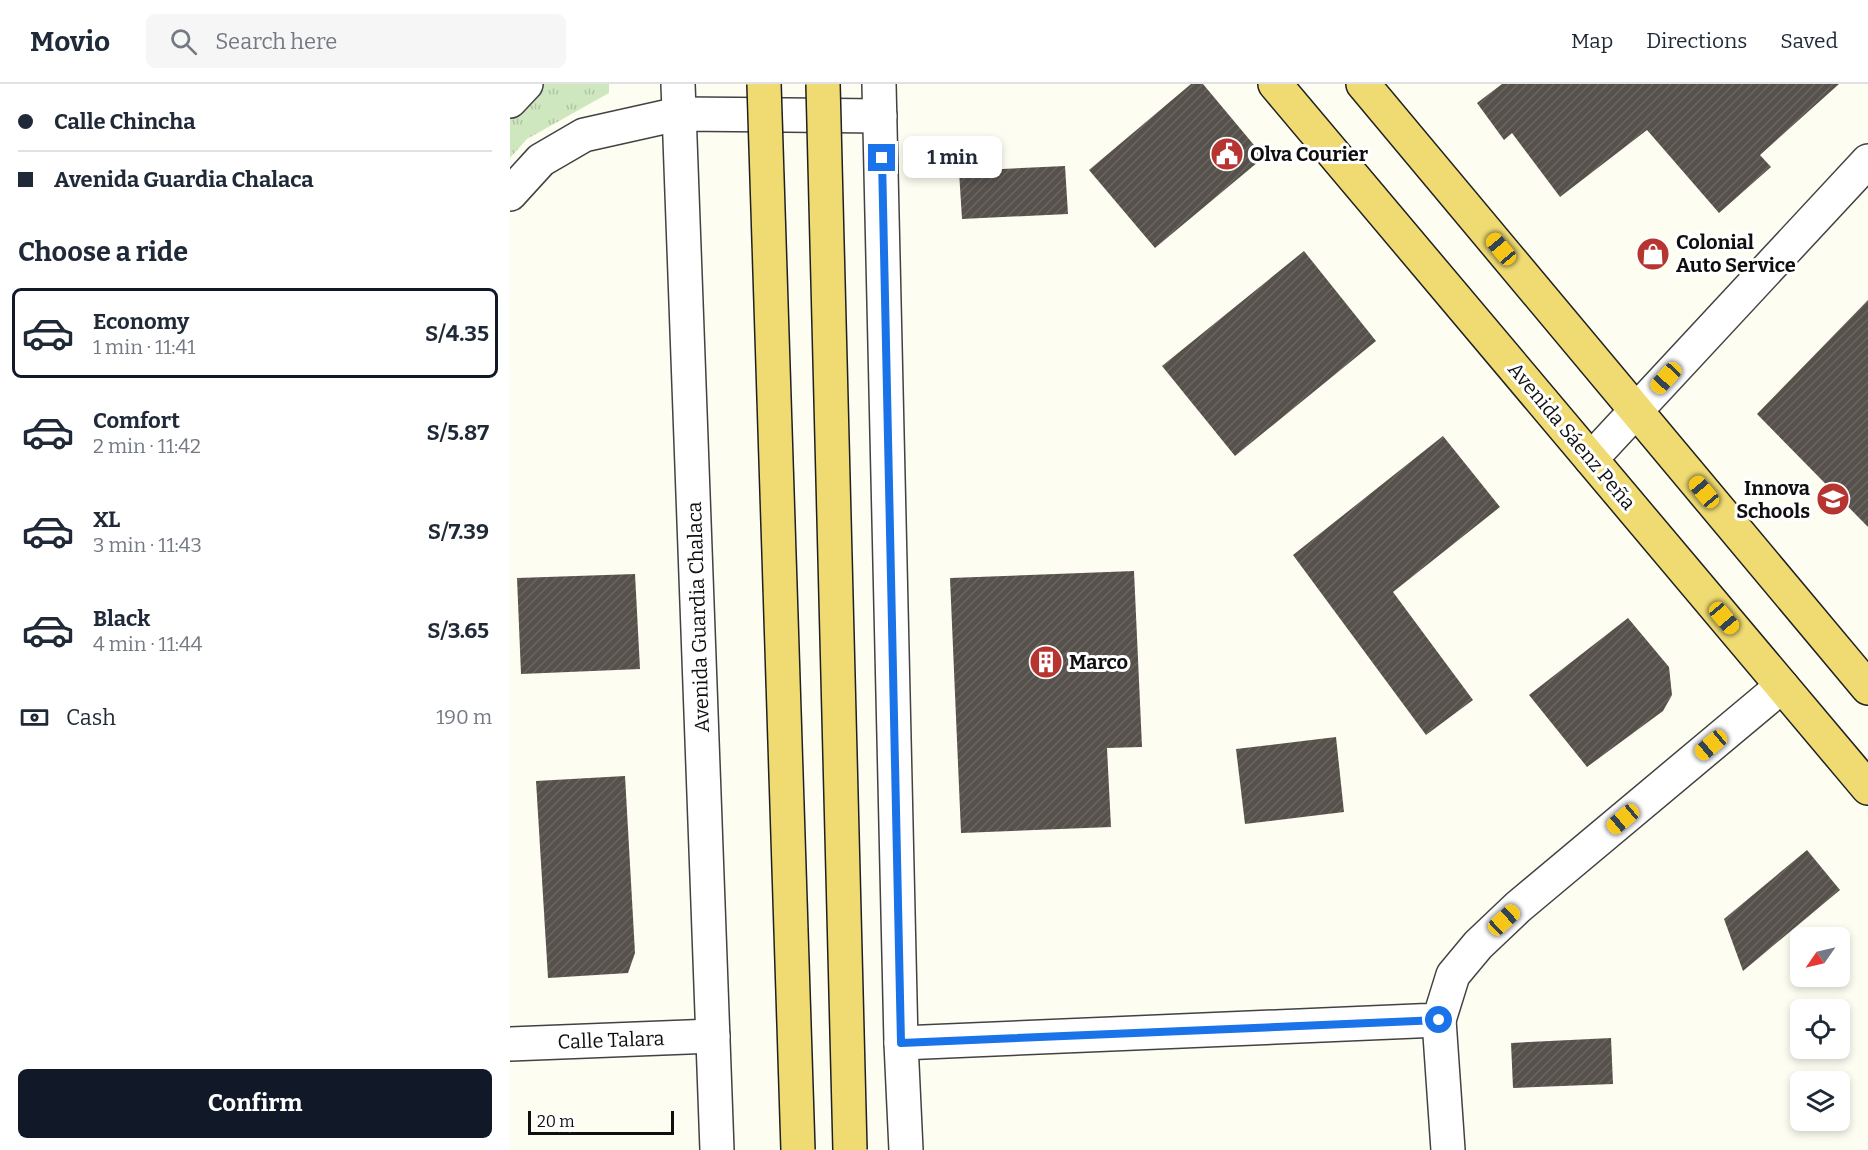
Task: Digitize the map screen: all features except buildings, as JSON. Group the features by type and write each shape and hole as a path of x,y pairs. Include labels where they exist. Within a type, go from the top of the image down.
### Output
{"main road":[{"path":"764,84 798,1150"},
{"path":"823,84 850,1150"},
{"name":"Avenida Sáenz Peña","path":"1275,84 1868,788"},
{"path":"1362,84 1868,688"}],"street":[{"path":"510,101 526,84"},
{"path":"510,194 541,160 584,135 678,99 879,100 901,1043 906,1150"},
{"name":"Avenida Guardia Chalaca","path":"678,99 717,1150"},
{"path":"1591,459 1868,161"},
{"path":"1448,1150 1439,1020 1453,975 1478,945 1518,907 1782,686"},
{"path":"901,1043 1439,1020"},
{"name":"Calle Talara","path":"510,1044 713,1036"}],"green space":[{"path":"520,84 609,84 609,93 527,139 510,158 510,93"}],"place":[{"name":"Olva Courier","path":"1227,154"},
{"name":"Colonial Auto Service","path":"1653,254"},
{"name":"Innova Schools","path":"1833,499"},
{"name":"Marco","path":"1046,662"}],"route":[{"path":"882,158 901,1043 1439,1020"}]}
